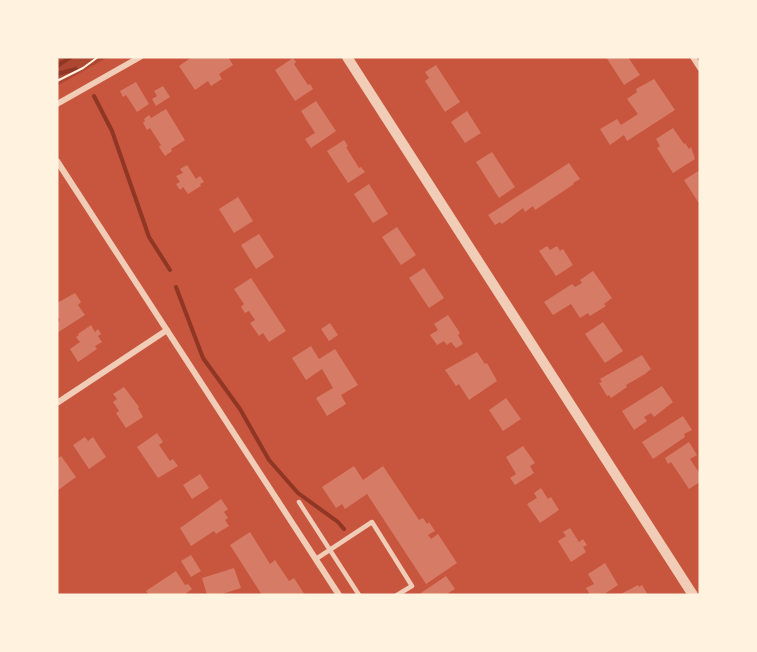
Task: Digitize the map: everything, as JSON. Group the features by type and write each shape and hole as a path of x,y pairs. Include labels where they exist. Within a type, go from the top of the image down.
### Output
{"street":[{"path":"57,104 140,57"},
{"path":"347,57 693,595"},
{"path":"693,57 700,68"},
{"path":"57,161 339,595"},
{"path":"57,403 167,330"}],"lane":[{"path":"299,502 359,595"},
{"path":"316,559 372,522 412,586 398,595"}],"path":[{"path":"57,81 83,68 98,57"}],"shaded area":[{"path":"57,57 108,57 57,86"}],"building":[{"path":"192,57 228,57 233,65 219,74 222,79 211,86 208,81 195,90 179,66"},
{"path":"606,57 628,57 640,75 624,85"},
{"path":"293,58 296,62 294,64 313,89 295,101 275,70"},
{"path":"436,65 460,102 445,112 425,81 429,78 425,72"},
{"path":"654,79 675,110 627,141 624,135 610,145 600,129 617,119 621,125 638,114 627,99 637,92 636,89"},
{"path":"136,82 149,104 137,112 126,95 123,97 120,91"},
{"path":"163,86 170,97 156,106 152,99 157,96 154,91"},
{"path":"316,101 336,131 311,148 305,139 315,133 301,111"},
{"path":"166,109 185,140 165,156 150,128 147,130 143,123 149,115 151,118"},
{"path":"467,111 481,133 465,143 451,122"},
{"path":"673,128 684,144 689,149 691,147 695,159 673,173 657,148 660,146 656,139"},
{"path":"344,140 359,168 361,167 365,172 348,183 327,151"},
{"path":"492,152 515,187 499,198 476,162"},
{"path":"569,163 580,179 535,210 533,206 525,212 523,208 502,224 500,222 495,225 488,215"},
{"path":"187,165 196,179 200,176 204,182 188,194 183,187 180,190 176,184 180,182 176,176 183,173 180,169"},
{"path":"700,170 700,205 684,180"},
{"path":"369,184 388,214 373,223 354,194"},
{"path":"238,197 253,221 234,233 219,209"},
{"path":"397,227 416,255 401,265 382,237"},
{"path":"259,234 274,257 256,269 241,245"},
{"path":"547,246 550,250 557,246 560,251 563,249 573,265 556,276 539,251"},
{"path":"424,268 444,298 429,308 409,278"},
{"path":"593,271 612,298 604,304 606,306 590,316 588,313 580,318 571,304 553,315 544,302 572,284 575,287 582,283 580,280"},
{"path":"251,278 286,331 269,342 263,333 259,336 250,323 255,320 249,311 245,313 241,307 244,304 234,289"},
{"path":"75,293 81,302 78,305 85,315 57,333 57,322 60,320 57,316 57,303"},
{"path":"448,315 460,333 458,335 463,344 456,348 451,342 447,345 444,341 437,345 430,335 438,330 434,324"},
{"path":"603,322 623,351 605,363 585,334"},
{"path":"330,323 338,335 329,341 321,329"},
{"path":"91,325 95,332 98,329 101,334 98,336 102,342 95,346 97,349 78,362 70,349 80,342 76,337 78,334"},
{"path":"311,346 319,359 335,349 358,385 341,395 346,404 327,416 316,398 333,388 322,369 306,380 292,358"},
{"path":"477,352 485,364 487,363 497,381 469,400 459,384 456,386 445,370"},
{"path":"642,355 651,369 611,398 607,396 599,383 602,382 600,379"},
{"path":"662,386 673,402 654,417 651,413 644,417 647,421 634,430 622,411"},
{"path":"124,387 139,407 143,417 126,428 116,413 119,411 113,402 117,399 113,394"},
{"path":"506,398 521,419 503,431 489,410"},
{"path":"683,416 692,430 653,459 642,442"},
{"path":"157,433 163,442 159,445 170,461 173,459 178,466 158,478 137,447"},
{"path":"85,437 88,441 93,437 106,457 89,469 73,445"},
{"path":"689,442 697,455 690,459 700,474 700,482 689,489 671,462 668,464 665,458"},
{"path":"523,446 535,463 530,466 534,473 515,485 510,478 516,474 506,457"},
{"path":"61,456 76,477 57,491 57,459"},
{"path":"354,466 363,480 383,466 419,520 423,518 427,524 429,522 435,531 428,535 431,539 438,534 457,563 426,584 367,494 345,509 342,504 336,508 322,487"},
{"path":"200,474 209,488 192,499 183,485"},
{"path":"541,488 548,499 551,497 559,510 540,523 527,504 537,498 534,493"},
{"path":"221,499 228,509 224,512 229,526 216,534 214,531 191,546 180,528"},
{"path":"570,528 579,542 583,539 587,545 583,547 586,552 571,562 558,541 566,536 563,532"},
{"path":"250,532 270,564 275,560 289,581 294,578 305,595 262,595 230,545"},
{"path":"191,555 201,571 191,577 181,561"},
{"path":"605,563 618,585 603,595 590,595 586,588 594,584 588,574"},
{"path":"234,568 241,588 219,595 207,595 202,578"},
{"path":"176,571 185,585 188,584 192,589 184,595 149,595 146,591"},
{"path":"446,576 455,589 445,595 418,595"},
{"path":"638,585 639,587 642,585 648,595 619,595"}],"waterway":[{"path":"57,66 71,57"},
{"path":"57,74 76,69"},
{"path":"94,96 112,131 149,237 170,270"},
{"path":"176,287 203,358 240,409 269,460 298,493 338,522 344,529"}]}
